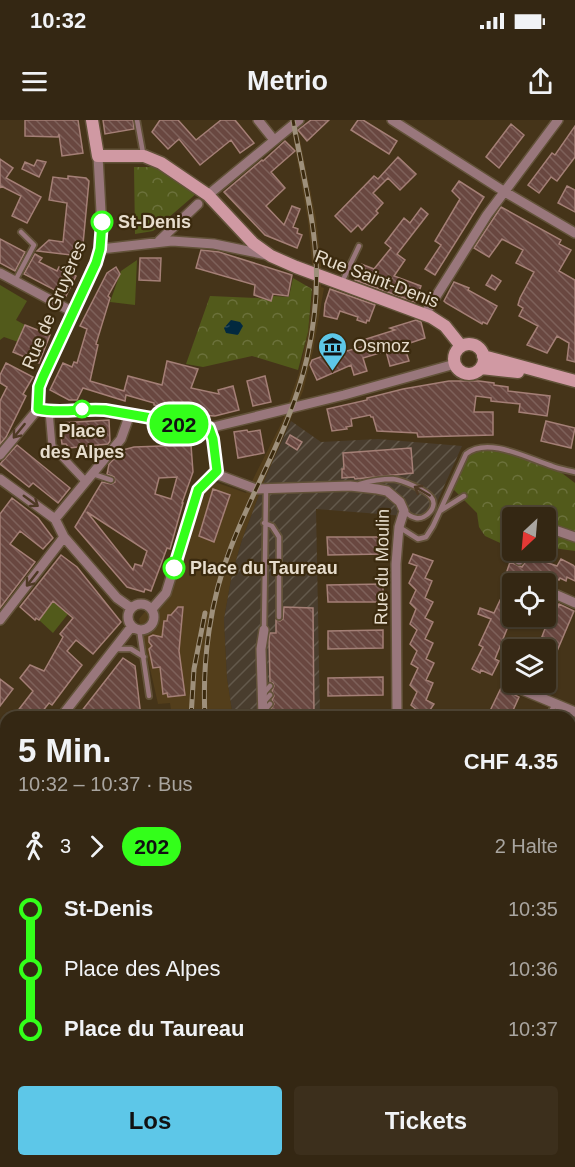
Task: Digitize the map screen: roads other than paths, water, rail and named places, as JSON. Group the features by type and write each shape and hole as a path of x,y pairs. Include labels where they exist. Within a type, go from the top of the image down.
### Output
{"main road":[{"name":"Rue de Gruyères","path":"92,120 98,156"},
{"name":"Rue Saint-Denis","path":"98,156 144,156 160,163 208,195 253,243 271,256 425,315 445,326 461,346"},
{"path":"472,344 476,346 482,362 472,373 466,374 461,372 455,364 455,354 461,346 472,344"},
{"path":"482,362 575,381"}],"street":[{"path":"258,120 274,140"},
{"path":"208,195 299,120"},
{"path":"392,120 505,192 575,233"},
{"path":"425,315 487,215 558,120"},
{"name":"Rue de Gruyères","path":"38,409 39,387 100,249 102,222 98,156"},
{"path":"159,241 198,204"},
{"name":"Rue Saint-Denis","path":"100,249 159,241 214,244 271,256"},
{"path":"0,273 73,312"},
{"path":"0,455 38,409 50,411 89,408 209,428 344,396 455,364"},
{"path":"50,411 52,446 89,478"},
{"path":"55,519 121,439 130,414"},
{"path":"152,609 166,593 198,490 216,474 216,458 209,428"},
{"name":"Rue du Moulin","path":"216,474 253,488 350,486 387,491 400,502 404,511 399,527 396,564 397,711"},
{"path":"2,483 55,519 64,537 117,598 131,608"},
{"path":"556,530 575,537"},
{"path":"0,620 64,537"},
{"path":"556,595 575,603"},
{"path":"142,604 152,609 154,617 151,625 144,630 136,628 129,619 131,608 142,604"},
{"path":"66,711 113,650 136,628"},
{"path":"264,630 267,655 267,704"},
{"path":"529,693 572,711"}],"lane":[{"path":"137,120 144,156"},
{"path":"15,281 34,245 21,232"},
{"path":"341,284 359,246"},
{"path":"399,527 422,539 430,532 466,454 476,449 506,449 554,467 575,472"},
{"path":"89,478 111,480"},
{"path":"350,486 393,479 431,495 433,499 434,504 429,513 421,518 410,516 404,511"},
{"path":"264,630 266,489"},
{"path":"440,511 464,496"},
{"path":"264,523 272,526 279,537 279,616"},
{"path":"136,628 144,657 149,696"},
{"path":"113,650 131,649 144,657"},
{"path":"551,711 555,704"}],"water":[{"path":"231,320 240,322 243,326 238,335 226,333 224,328"}],"railway":[{"path":"205,711 206,653 218,588 231,547 292,407 312,334 316,259 310,206 293,120"},
{"path":"191,711 194,669 205,613"}],"place":[{"name":"St-Denis","path":"102,222"},
{"name":"Osmoz","path":"332,372"},
{"name":"Place des Alpes","path":"82,409"},
{"name":"Place du Taureau","path":"174,568"}]}
